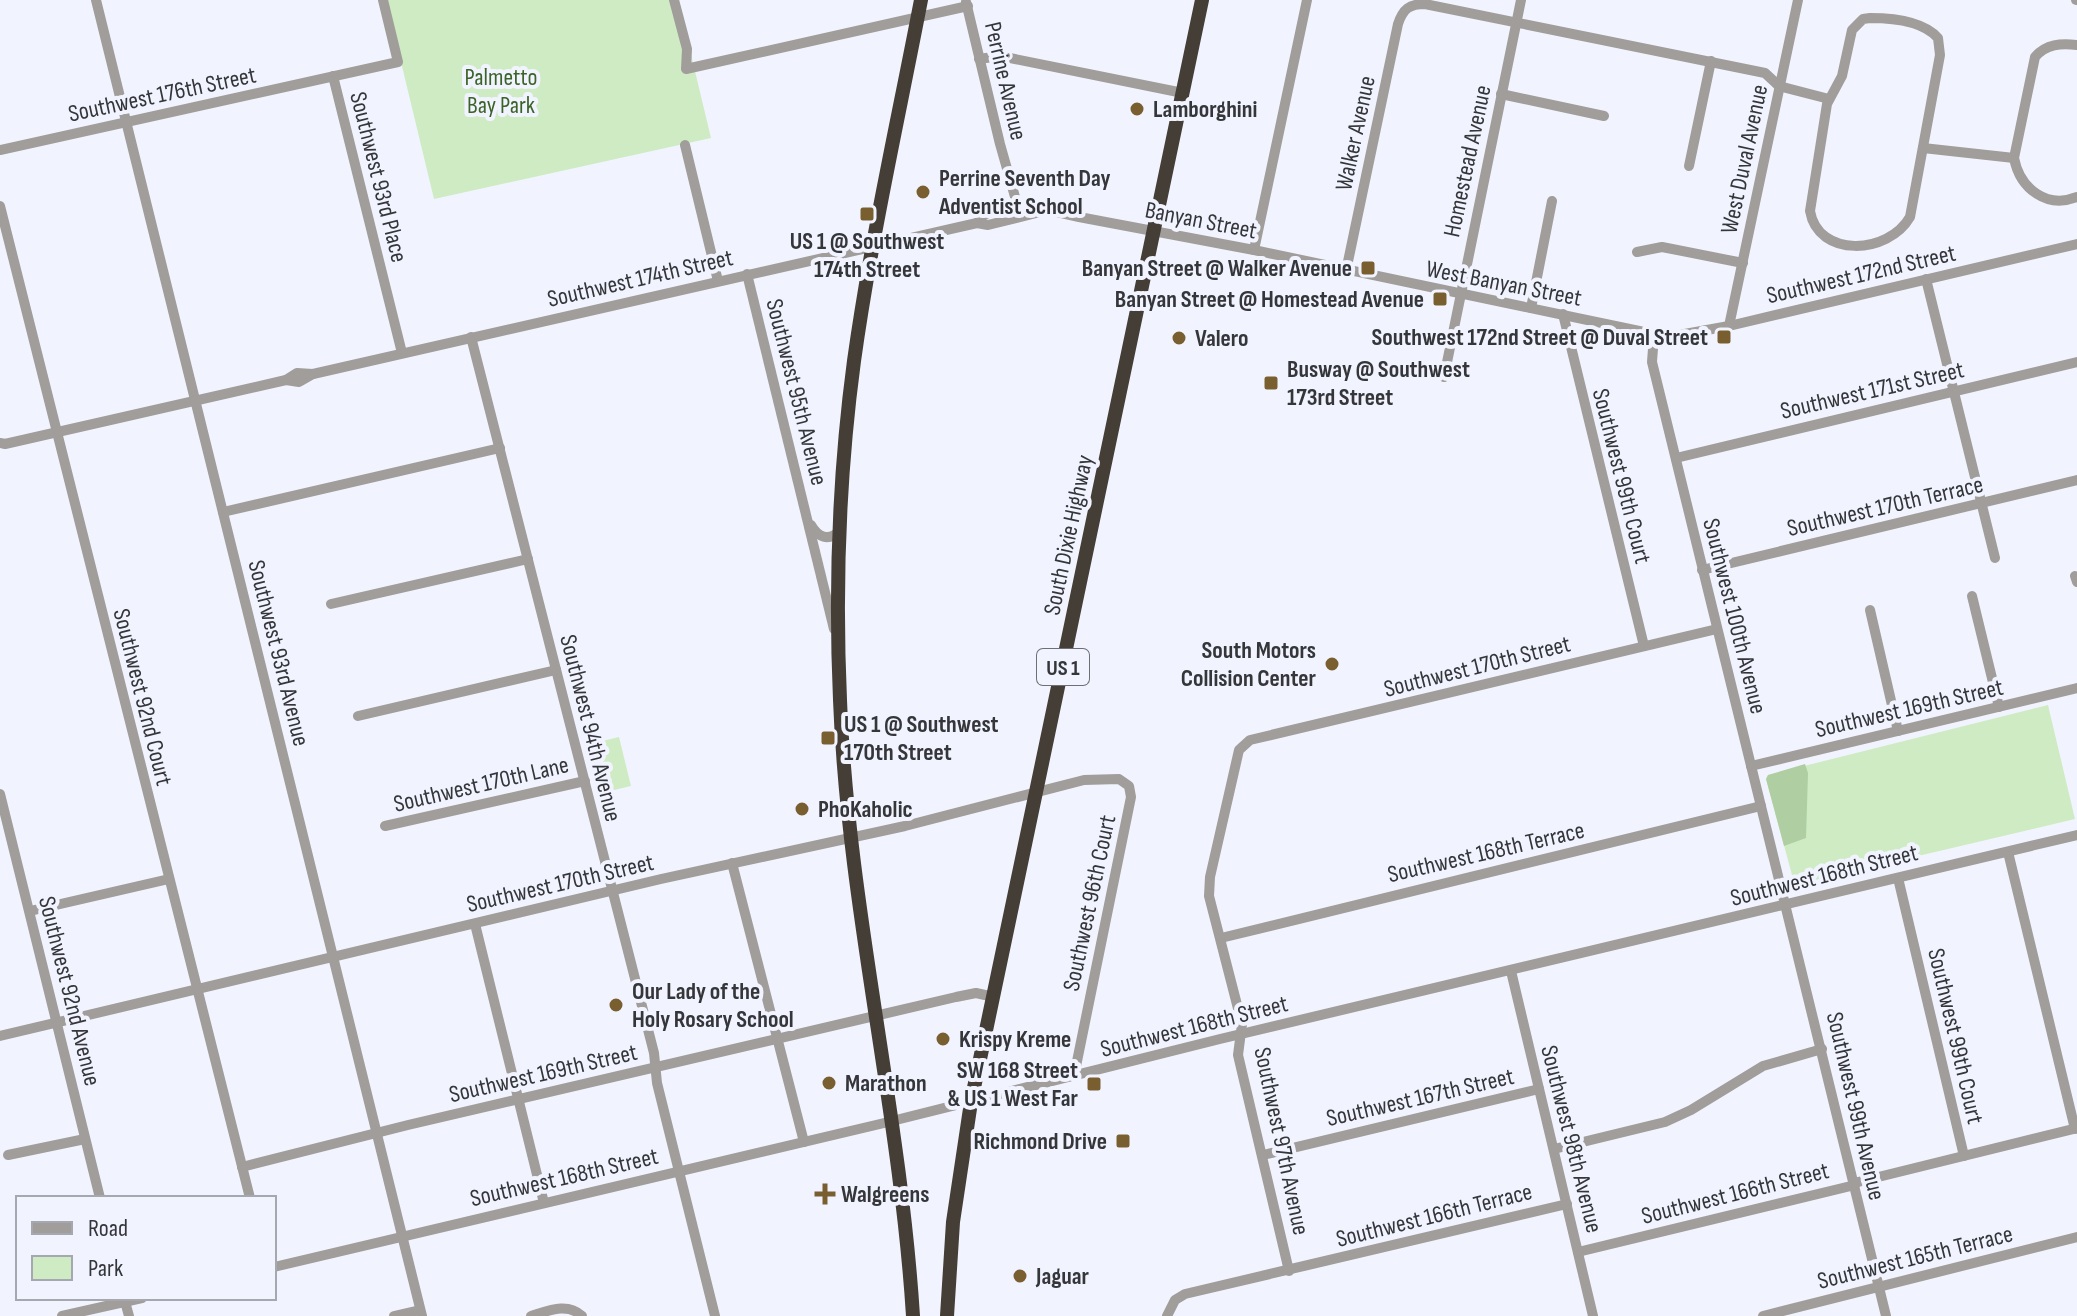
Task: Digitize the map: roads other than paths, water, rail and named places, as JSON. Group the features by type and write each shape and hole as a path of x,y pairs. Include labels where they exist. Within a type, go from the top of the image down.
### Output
{"highway":[{"path":"913,1316 893,1121 850,837 842,743 839,649 840,531 851,392 872,246 921,0"},
{"name":"South Dixie Highway","path":"947,1316 953,1222 971,1102 1202,0"}],"street":[{"name":"Southwest 93rd Avenue","path":"96,0 421,1313"},
{"name":"Southwest 93rd Place","path":"383,0 398,62 333,76 402,353"},
{"path":"674,0 687,49 686,69 918,17 967,3"},
{"path":"1254,250 1307,0"},
{"name":"Homestead Avenue","path":"1444,377 1521,0"},
{"name":"West Duval Avenue","path":"1729,326 1798,0"},
{"name":"Perrine Avenue","path":"967,3 1021,217"},
{"path":"1456,5 1517,21 1765,73 1779,86 1829,99"},
{"name":"Walker Avenue","path":"1346,271 1398,24 1408,7 1456,5"},
{"path":"1886,18 1928,29 1938,38 1940,55 1923,148 1912,211 1900,230 1885,241 1867,246 1834,241 1815,225 1810,211 1829,99 1842,76 1852,30 1863,19 1886,18"},
{"path":"2077,45 2052,45 2035,57 2014,158 2017,169 2044,199 2062,202 2077,197"},
{"path":"979,59 1000,56 1183,93"},
{"path":"1689,166 1711,61"},
{"name":"Southwest 176th Street","path":"0,150 333,76"},
{"path":"1501,94 1604,116"},
{"path":"685,145 718,281"},
{"path":"1923,148 2014,158"},
{"path":"1531,308 1552,201"},
{"name":"Banyan Street","path":"1017,205 1034,204 1048,210"},
{"path":"977,223 992,211 1017,205"},
{"name":"Southwest 92nd Court","path":"0,206 249,1196"},
{"name":"Banyan Street","path":"977,223 988,225 1048,210 1346,271"},
{"name":"Southwest 174th Street","path":"2,445 286,380 297,373 313,374 977,223"},
{"name":"Southwest 172nd Street","path":"1654,335 1677,337 1729,326 2077,244"},
{"path":"1637,252 1662,247 1743,263"},
{"name":"West Banyan Street","path":"1346,271 1654,335"},
{"name":"Southwest 95th Avenue","path":"747,274 839,649"},
{"path":"1926,279 1995,558"},
{"name":"Southwest 99th Court","path":"1563,314 1644,646"},
{"name":"Southwest 100th Avenue","path":"1654,335 1652,362 1787,905"},
{"name":"Southwest 94th Avenue","path":"471,337 585,781 715,1316"},
{"name":"Southwest 171st Street","path":"1676,458 2077,362"},
{"path":"223,512 500,448"},
{"name":"Southwest 170th Terrace","path":"1702,570 2077,480"},
{"name":"Southwest 95th Avenue","path":"808,520 823,538 835,536 840,531"},
{"path":"331,604 528,559"},
{"path":"1972,596 1999,707"},
{"path":"1870,610 1898,731"},
{"name":"Southwest 170th Street","path":"1246,742 1717,629"},
{"path":"358,716 556,670"},
{"name":"Southwest 169th Street","path":"1751,766 2077,688"},
{"name":"Southwest 97th Avenue","path":"1246,742 1237,755 1209,883 1209,902 1242,1024 1238,1055 1289,1271"},
{"name":"Southwest 170th Street","path":"0,1036 1084,780 1119,779 1129,786"},
{"name":"Southwest 170th Lane","path":"385,826 585,781"},
{"name":"Southwest 96th Court","path":"1074,1076 1130,803 1129,786"},
{"name":"Southwest 92nd Avenue","path":"0,794 2,814 30,911 99,1196"},
{"name":"Southwest 168th Terrace","path":"1221,938 1761,806"},
{"name":"Southwest 168th Street","path":"276,1267 2077,835"},
{"path":"2008,852 2076,1128"},
{"path":"732,863 804,1142"},
{"name":"Southwest 99th Court","path":"1898,878 1964,1156"},
{"path":"30,911 169,879"},
{"name":"Southwest 99th Avenue","path":"1787,905 1886,1316"},
{"path":"475,924 544,1203"},
{"name":"Southwest 98th Avenue","path":"1511,971 1593,1316"},
{"name":"Southwest 169th Street","path":"242,1167 972,993 994,997"},
{"path":"1554,1149 1665,1122 1691,1110 1763,1066 1822,1049"},
{"name":"Southwest 167th Street","path":"1263,1155 1539,1089"},
{"name":"Southwest 166th Street","path":"1578,1252 2076,1128"},
{"path":"8,1155 85,1139"},
{"name":"Southwest 166th Terrace","path":"1167,1316 1173,1303 1185,1294 1567,1204"},
{"name":"Southwest 165th Terrace","path":"1763,1316 2077,1237"},
{"path":"62,1316 125,1300 129,1316"},
{"path":"531,1316 559,1309 578,1313"},
{"path":"394,1316 421,1313"}],"place":[{"name":"Lamborghini","path":"1137,109"},
{"name":"Perrine Seventh Day Adventist School","path":"923,192"},
{"name":"US 1 @ Southwest 174th Street","path":"867,214"},
{"name":"Banyan Street @ Walker Avenue","path":"1368,268"},
{"name":"Banyan Street @ Homestead Avenue","path":"1440,299"},
{"name":"Southwest 172nd Street @ Duval Street","path":"1724,337"},
{"name":"Valero","path":"1179,338"},
{"name":"Busway @ Southwest 173rd Street","path":"1271,383"},
{"name":"South Motors Collision Center","path":"1332,664"},
{"name":"US 1 @ Southwest 170th Street","path":"828,738"},
{"name":"PhoKaholic","path":"802,809"},
{"name":"Our Lady of the Holy Rosary School","path":"616,1005"},
{"name":"Krispy Kreme","path":"943,1039"},
{"name":"Marathon","path":"829,1083"},
{"name":"SW 168 Street & US 1 West Far","path":"1094,1084"},
{"name":"Richmond Drive","path":"1123,1141"},
{"name":"Walgreens","path":"825,1194"},
{"name":"Jaguar","path":"1020,1276"}],"park label":[{"name":"Palmetto Bay Park","path":"501,91"}]}
